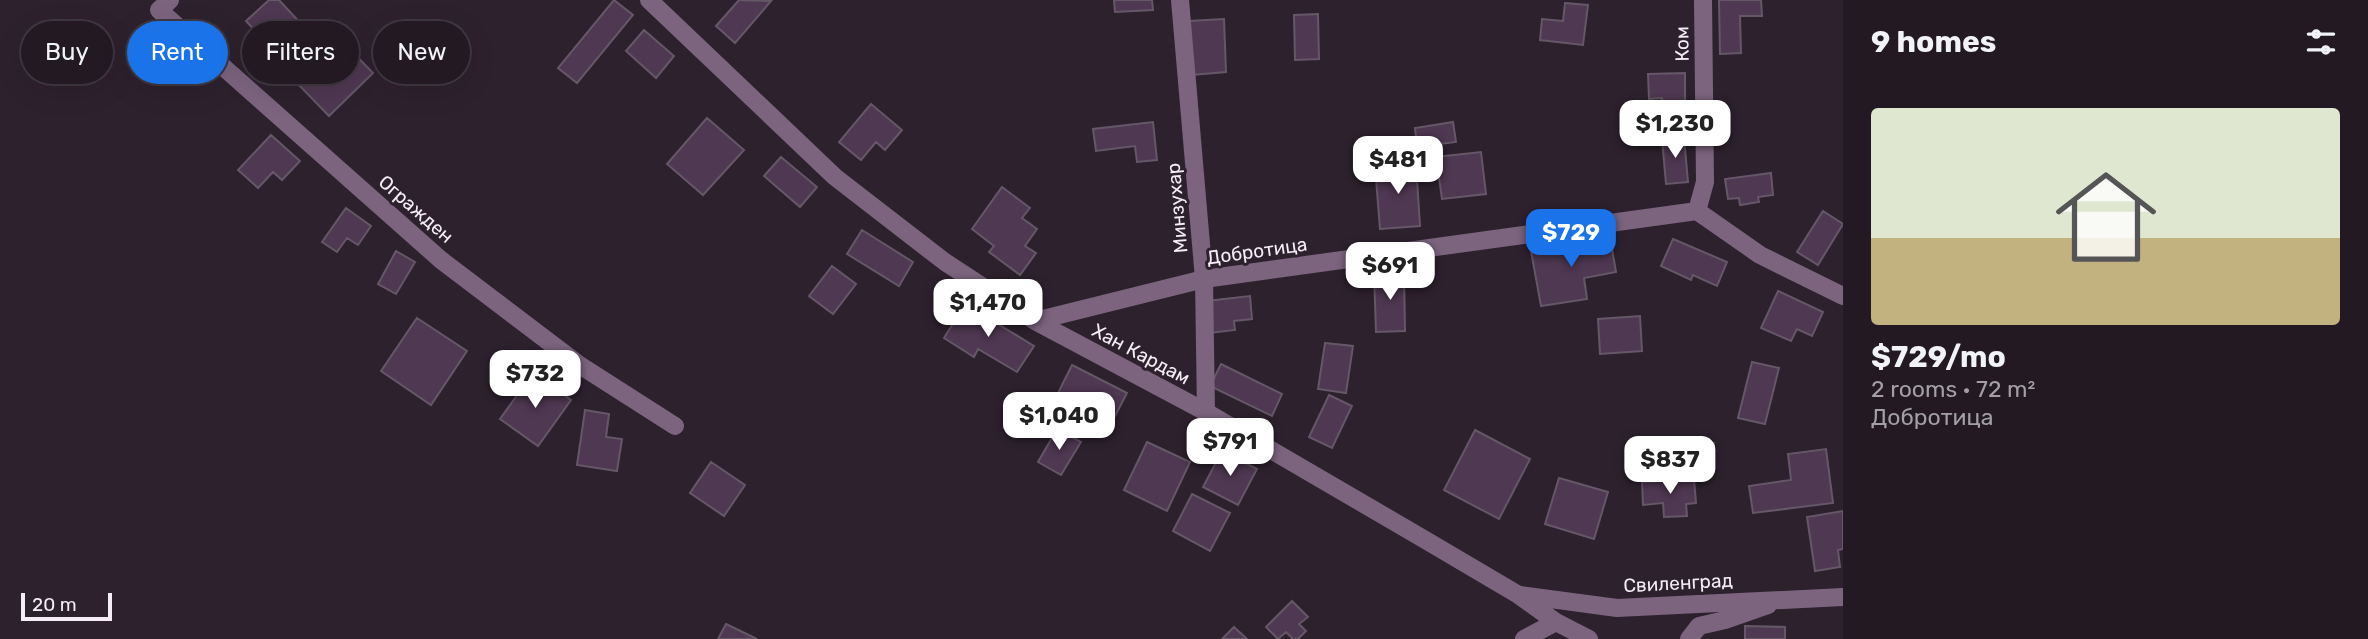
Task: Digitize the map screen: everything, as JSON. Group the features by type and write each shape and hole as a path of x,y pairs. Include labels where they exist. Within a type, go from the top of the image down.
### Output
{"street":[{"name":"Огражден","path":"170,0 159,10 441,260 578,364 675,426"},
{"name":"Хан Кардам","path":"649,0 835,177 945,262 1035,321 1206,412 1517,594 1556,622 1589,639"},
{"name":"Минзухар","path":"1180,0 1204,279 1206,412"},
{"name":"Ком","path":"1696,211 1705,182 1703,0"},
{"name":"Добротица","path":"1035,321 1204,279 1696,211"},
{"path":"1696,211 1760,255 1843,296"},
{"name":"Свиленград","path":"1517,594 1618,608 1843,597"},
{"path":"1689,639 1699,626 1725,620 1787,598"},
{"path":"1524,639 1556,622"}],"building":[{"path":"269,0 279,0 298,21 246,21"},
{"path":"614,0 633,15 577,83 558,68"},
{"path":"739,0 771,1 735,43 716,26"},
{"path":"1114,0 1152,0 1153,10 1115,12"},
{"path":"1719,0 1761,0 1762,16 1740,16 1741,53 1720,54"},
{"path":"1565,3 1588,5 1583,45 1540,40 1542,19 1563,21"},
{"path":"1318,14 1319,59 1295,60 1294,15"},
{"path":"1224,19 1226,72 1192,75 1189,21"},
{"path":"644,30 674,56 656,78 626,51"},
{"path":"359,59 373,73 329,116 298,84 359,84"},
{"path":"1685,73 1685,105 1663,106 1662,98 1649,99 1648,74"},
{"path":"871,104 902,130 885,150 876,142 861,160 839,142"},
{"path":"707,118 744,150 703,195 667,164"},
{"path":"1153,122 1157,160 1137,162 1135,146 1096,151 1093,129"},
{"path":"1453,122 1456,142 1417,147 1415,128"},
{"path":"271,135 300,161 282,180 273,172 258,188 238,170"},
{"path":"1684,137 1688,182 1666,184 1662,139"},
{"path":"1481,152 1486,194 1442,199 1436,157"},
{"path":"781,157 817,187 800,207 764,176"},
{"path":"1416,163 1420,226 1380,229 1375,166"},
{"path":"1771,173 1773,195 1758,197 1759,202 1740,205 1739,198 1728,199 1725,179"},
{"path":"1002,187 1030,208 1022,218 1037,229 1025,246 1036,253 1020,275 989,252 994,246 972,229"},
{"path":"346,208 371,226 358,245 347,238 337,252 322,242"},
{"path":"1823,211 1843,224 1818,265 1797,252"},
{"path":"862,230 913,262 899,286 847,254"},
{"path":"1610,237 1616,272 1584,278 1587,299 1541,306 1531,251"},
{"path":"1673,239 1727,262 1717,286 1693,275 1691,280 1661,266"},
{"path":"396,251 415,262 396,294 378,284"},
{"path":"832,266 856,284 833,314 809,296"},
{"path":"1404,272 1405,331 1376,332 1374,273"},
{"path":"1778,291 1823,312 1812,336 1797,329 1791,341 1761,328"},
{"path":"1250,296 1252,319 1234,321 1235,330 1210,333 1207,301"},
{"path":"965,304 1034,346 1017,372 978,349 974,357 944,338"},
{"path":"1640,316 1642,351 1600,354 1598,319"},
{"path":"417,318 467,351 431,405 381,371"},
{"path":"1325,343 1353,346 1346,393 1318,389"},
{"path":"1752,362 1779,368 1765,424 1738,418"},
{"path":"1221,364 1282,394 1272,416 1210,386"},
{"path":"1072,365 1127,393 1112,422 1081,406 1075,417 1052,405"},
{"path":"533,373 571,400 538,446 500,419"},
{"path":"1329,395 1352,406 1332,448 1309,437"},
{"path":"585,410 609,414 606,437 622,439 617,471 577,465"},
{"path":"1057,429 1081,442 1061,475 1038,462"},
{"path":"1475,430 1530,459 1499,519 1444,490"},
{"path":"1680,440 1714,443 1711,468 1678,465"},
{"path":"1147,442 1190,462 1167,511 1124,490"},
{"path":"1826,449 1833,503 1753,513 1749,486 1791,480 1788,454"},
{"path":"1222,451 1257,469 1238,505 1203,487"},
{"path":"711,462 745,485 724,516 690,493"},
{"path":"1559,478 1608,492 1594,539 1545,524"},
{"path":"1694,479 1696,503 1686,504 1687,516 1664,517 1663,503 1643,505 1642,482"},
{"path":"1192,494 1230,513 1210,551 1173,531"},
{"path":"1843,511 1843,549 1838,550 1840,567 1815,571 1807,517"},
{"path":"1292,601 1308,617 1299,624 1306,631 1298,639 1293,639 1286,632 1278,639 1266,627"},
{"path":"726,624 757,639 718,639"},
{"path":"1745,626 1785,627 1785,639 1745,639"},
{"path":"1234,627 1247,639 1222,639"}]}
